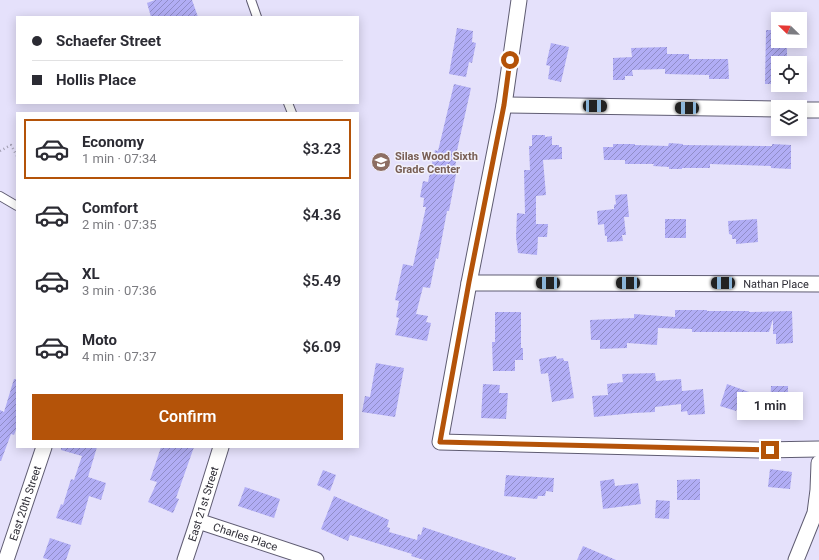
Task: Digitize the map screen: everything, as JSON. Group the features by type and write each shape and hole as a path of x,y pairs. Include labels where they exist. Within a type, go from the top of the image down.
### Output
{"street":[{"path":"519,0 504,105 469,282 440,442 758,450 819,449"},
{"path":"504,105 771,109"},
{"path":"807,110 819,110"},
{"name":"Nathan Place","path":"469,282 819,284"},
{"name":"East 20th Street","path":"6,560 44,448"},
{"name":"East 21st Street","path":"184,560 221,448"},
{"path":"796,560 815,513 819,463"},
{"name":"Charles Place","path":"198,521 316,560"}],"lane":[{"path":"251,0 257,16"},
{"path":"0,196 16,205"}],"path":[{"path":"0,151 11,145 16,154"}],"building":[{"path":"155,0 192,0 198,16 151,16 147,3"},
{"path":"457,28 473,31 472,42 476,43 472,63 469,62 466,77 449,74"},
{"path":"766,30 771,30 771,48 787,48 787,56 771,56 771,84 765,84"},
{"path":"551,43 569,47 561,82 548,79 550,66 546,65"},
{"path":"667,47 667,54 689,54 689,59 728,59 729,79 709,79 709,75 665,74 665,69 632,70 633,76 625,76 625,80 613,80 613,58 632,57 631,48"},
{"path":"454,84 471,88 456,155 455,168 457,169 438,259 436,258 430,288 423,287 416,314 428,316 426,322 431,323 427,341 395,335 399,318 396,317 399,301 395,300 403,264 413,266 426,207 423,207 424,198 420,197 423,181 428,182 435,150 438,151"},
{"path":"532,135 545,135 545,137 552,136 552,145 559,145 559,147 562,147 562,159 543,160 546,195 536,196 536,224 548,224 547,237 538,237 537,255 518,253 516,237 517,213 525,214 524,170 530,170 529,146 532,146"},
{"path":"669,143 683,145 791,145 791,169 771,168 771,166 710,164 710,168 669,169 669,167 653,166 654,164 625,164 625,160 604,160 603,147 613,147 613,144 668,146"},
{"path":"627,194 629,217 624,217 626,235 622,235 623,241 607,242 604,224 598,225 597,211 614,209 614,205 616,204 615,195"},
{"path":"665,219 686,219 686,238 665,238"},
{"path":"757,219 758,242 736,244 736,239 732,239 732,235 729,234 728,221"},
{"path":"675,310 749,312 792,311 793,343 776,344 776,334 773,334 773,319 769,332 692,332 692,329 658,328 657,345 627,343 627,348 600,349 600,340 591,340 590,320 634,318 634,314 675,317"},
{"path":"495,312 521,312 521,348 523,348 523,360 515,360 515,371 493,371 492,342 495,342"},
{"path":"556,356 557,359 563,358 564,361 568,361 574,398 552,402 548,373 541,374 539,359"},
{"path":"376,363 404,368 395,417 362,412 365,396 370,397"},
{"path":"655,373 656,381 681,379 682,391 703,389 705,414 688,415 687,411 681,412 681,404 655,407 655,412 594,417 592,396 608,395 607,384 623,382 622,374"},
{"path":"14,379 16,379 16,430 14,435 11,434 0,461 0,410 4,412"},
{"path":"483,384 500,385 499,393 508,393 506,419 481,418"},
{"path":"727,384 749,392 743,408 738,406 736,411 720,406"},
{"path":"771,386 788,386 788,399 791,399 791,415 770,414"},
{"path":"61,448 97,448 88,477 106,483 101,500 89,496 81,525 56,518 61,504 63,505 71,479 74,480 82,456 61,450"},
{"path":"161,448 194,448 176,498 179,499 173,513 148,502 157,482 150,480"},
{"path":"770,469 792,472 790,489 768,487"},
{"path":"323,470 336,475 330,491 317,485"},
{"path":"506,475 554,478 553,492 546,491 545,496 538,496 537,499 504,496"},
{"path":"614,479 615,486 638,483 641,504 603,509 600,481"},
{"path":"700,479 700,500 677,500 677,480"},
{"path":"245,487 280,499 274,518 238,506"},
{"path":"334,496 389,520 387,527 390,528 389,532 417,540 418,534 421,535 423,527 516,558 515,560 424,560 411,556 412,554 350,535 348,541 321,529"},
{"path":"656,500 670,501 669,519 655,518"},
{"path":"50,538 71,545 66,560 50,560 43,558"},
{"path":"583,546 616,560 577,560"}],"place":[{"name":"Silas Wood Sixth Grade Center","path":"381,162"}],"route":[{"path":"510,60 504,105 469,282 440,442 770,450"}]}
